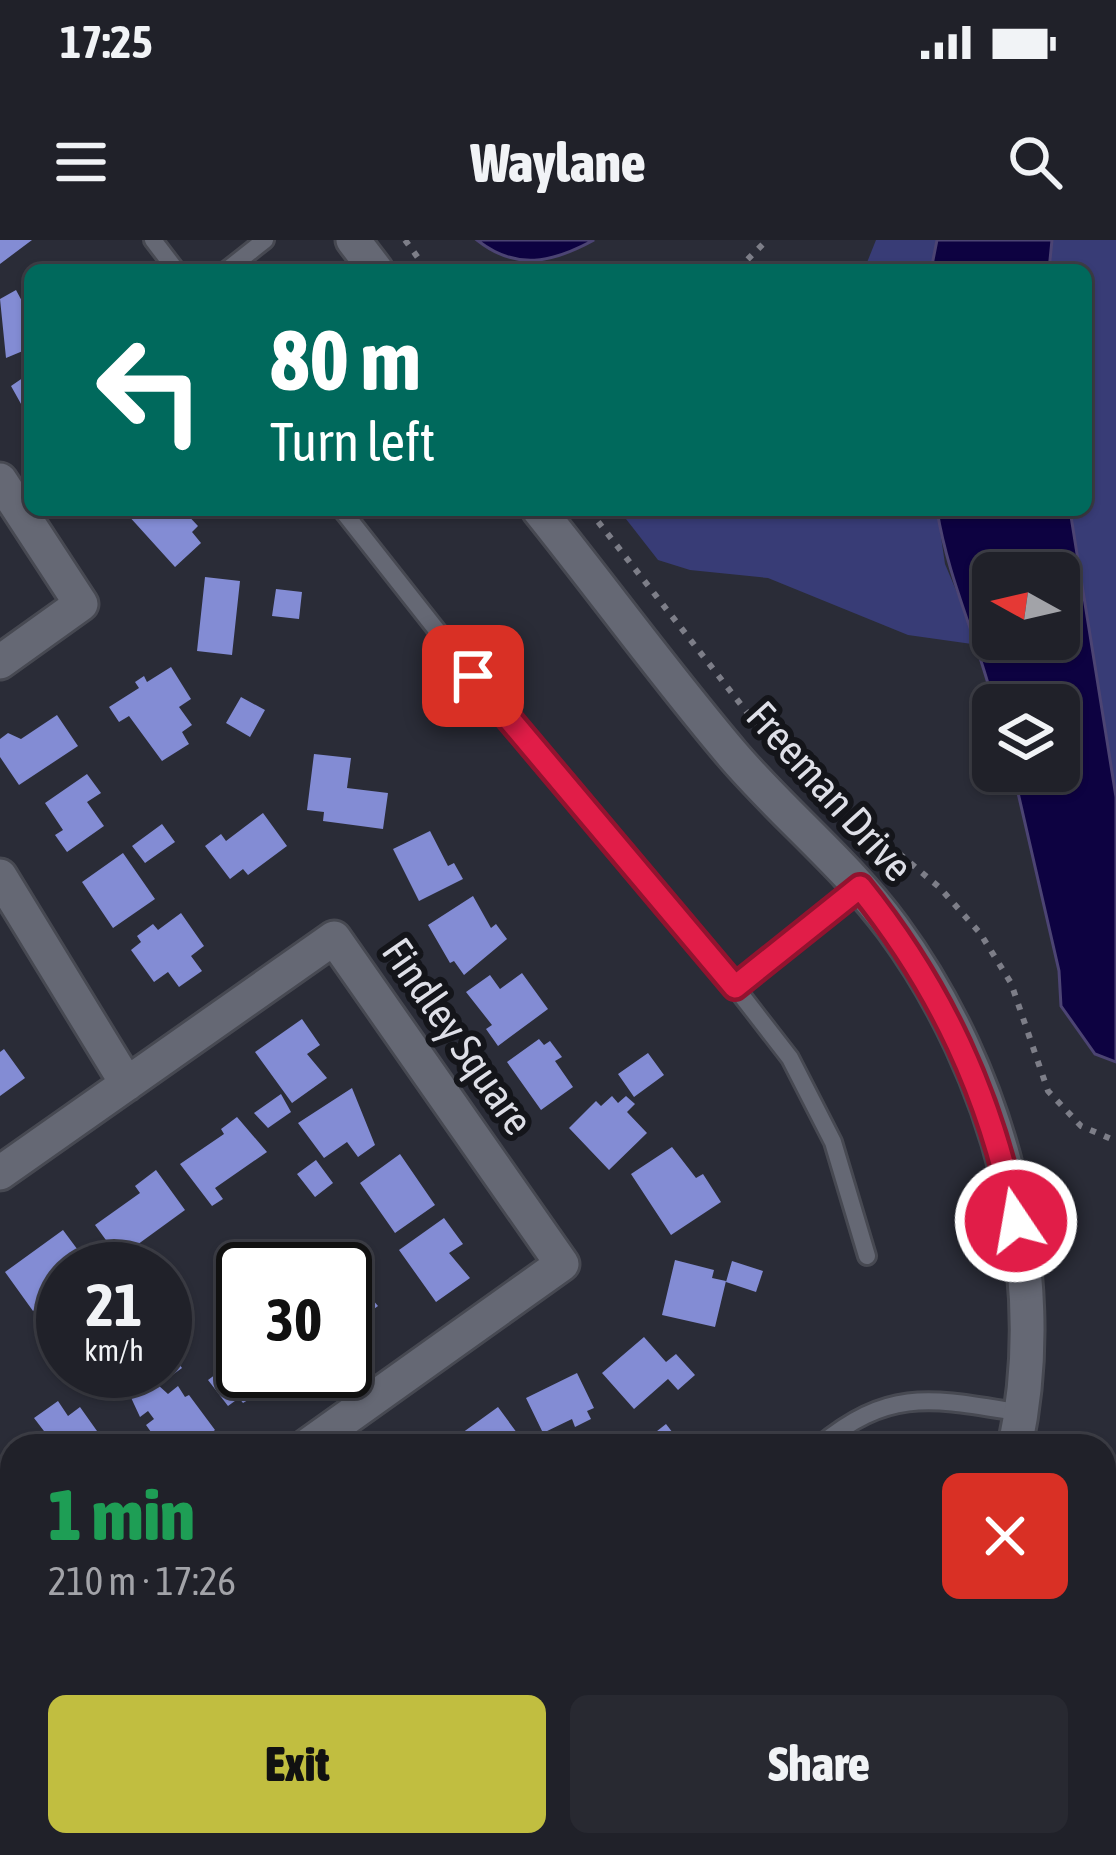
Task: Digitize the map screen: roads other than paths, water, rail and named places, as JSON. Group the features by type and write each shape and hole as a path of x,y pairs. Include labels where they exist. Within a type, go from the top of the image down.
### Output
{"street":[{"path":"353,240 371,264"},
{"path":"0,480 81,604 0,662"},
{"name":"Freeman Drive","path":"544,516 734,757 860,887 933,987 990,1118 1023,1271 1019,1429"},
{"path":"0,875 127,1084"},
{"name":"Findley Square","path":"0,1173 334,938 562,1264 324,1434"}],"lane":[{"path":"153,240 171,264"},
{"path":"235,264 265,240"},
{"path":"347,516 540,761 735,987 813,1097 850,1189 867,1256"},
{"path":"735,987 860,887"},
{"path":"837,1434 882,1405 937,1402 1019,1429"}]}
